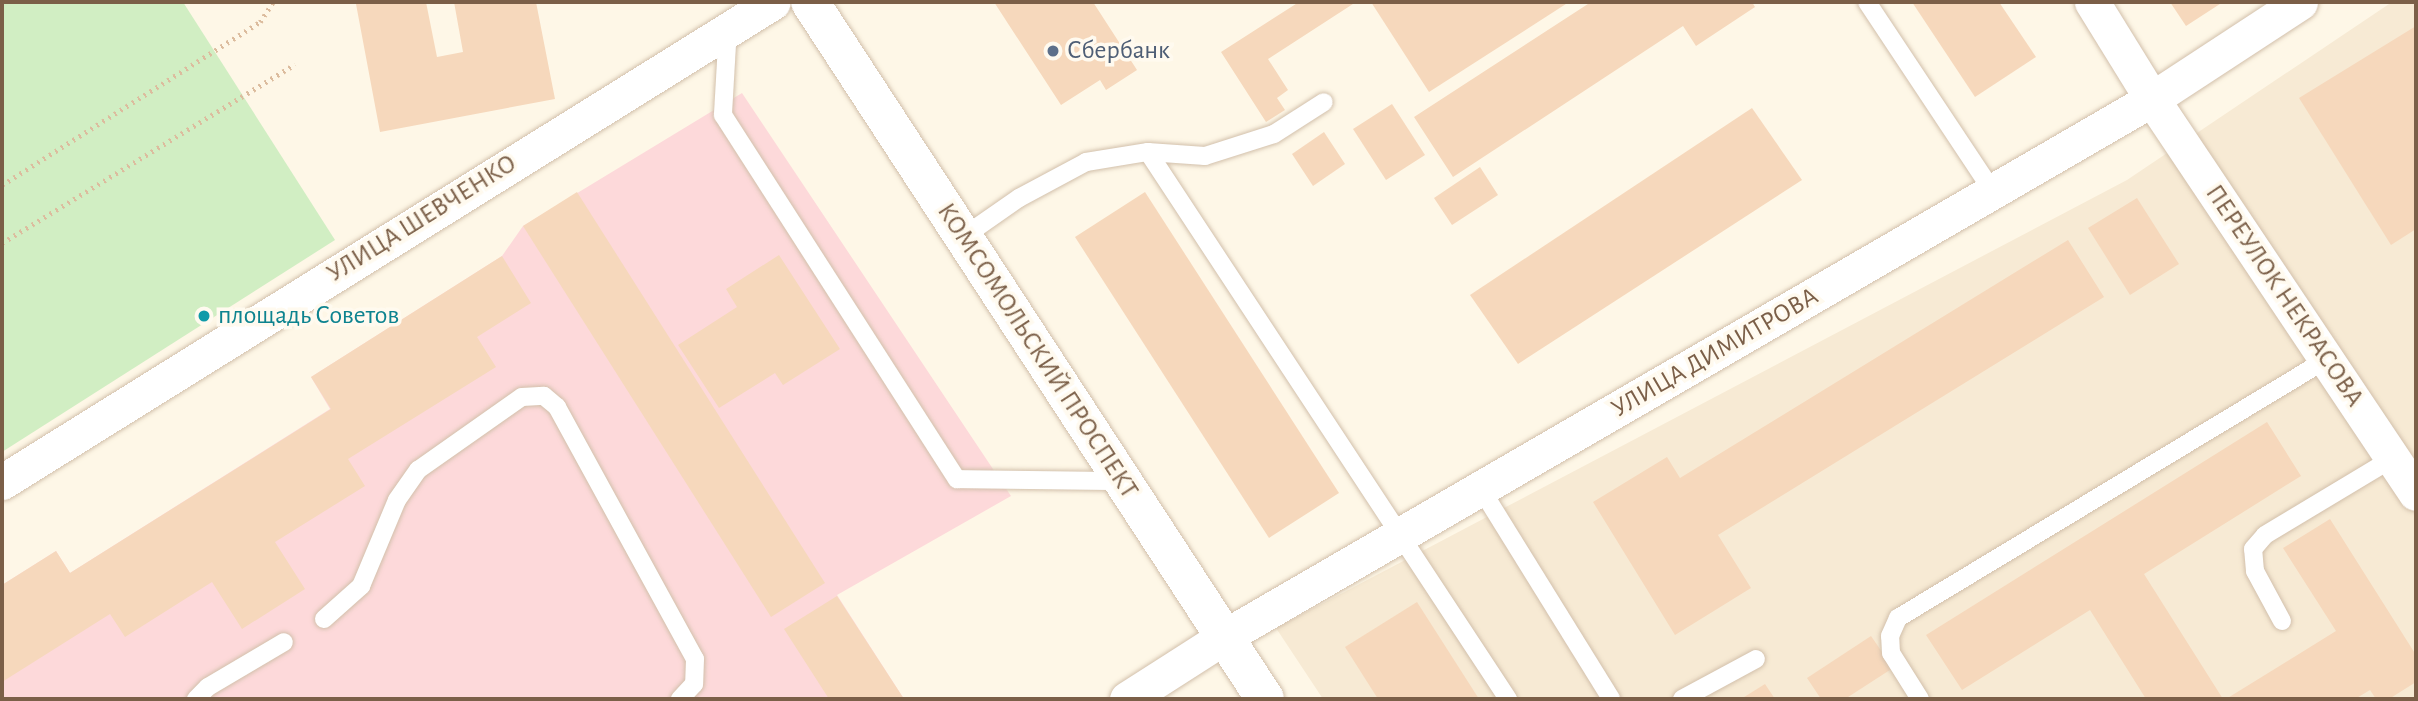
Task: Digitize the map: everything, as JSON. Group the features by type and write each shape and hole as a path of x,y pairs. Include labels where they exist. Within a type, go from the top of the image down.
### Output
{"main road":[{"name":"КОМСОМОЛЬСКИЙ ПРОСПЕКТ","path":"810,2 1265,699"}],"street":[{"name":"УЛИЦА ШЕВЧЕНКО","path":"2,482 728,27 773,2"},
{"name":"ПЕРЕУЛОК НЕКРАСОВА","path":"2092,2 2152,99 2416,494"},
{"name":"УЛИЦА ДИМИТРОВА","path":"1127,699 1224,637 1402,537 2152,99 2300,2"}],"lane":[{"path":"1867,2 1993,192"},
{"path":"728,27 723,115 957,479 1122,481"},
{"path":"963,237 1019,198 1086,162 1148,152 1205,156 1274,134 1324,102"},
{"path":"1148,152 1508,699"},
{"path":"1920,699 1891,653 1890,636 1898,618 2327,359"},
{"path":"324,619 361,586 397,500 418,470 522,397 544,396 557,407 695,659 694,684 680,699"},
{"path":"2282,621 2255,571 2253,549 2265,535 2393,458"},
{"path":"1481,489 1611,699"},
{"path":"196,699 208,687 284,642"},
{"path":"1682,699 1756,659"}],"path":[{"path":"2,186 260,22 273,2"},
{"path":"2,243 295,64"}],"shaded area":[{"path":"2392,2 2416,2 2416,699 1323,699 1276,628 2127,180"},
{"path":"742,93 1011,496 837,595 904,699 2,699 2,585 56,551 70,573 330,409 311,377 502,256 523,226"}],"green space":[{"path":"2,2 183,2 335,240 2,452"}],"building":[{"path":"426,2 437,57 463,52 454,2 536,2 555,99 380,132 356,4"},
{"path":"994,2 1093,2 1137,70 1106,90 1100,80 1061,105"},
{"path":"1299,2 1356,2 1268,59 1288,90 1277,98 1285,110 1266,122 1221,52"},
{"path":"1371,2 1569,2 1429,92"},
{"path":"1591,2 1752,2 1755,7 1696,46 1683,26 1453,177 1414,117"},
{"path":"1912,2 1999,2 2036,57 1975,97"},
{"path":"2170,2 2223,2 2186,26"},
{"path":"2416,26 2416,229 2391,245 2299,98"},
{"path":"1392,104 1425,155 1386,180 1353,129"},
{"path":"1752,108 1802,180 1518,364 1470,295"},
{"path":"1324,132 1345,164 1313,186 1292,154"},
{"path":"1480,167 1498,195 1452,225 1434,198"},
{"path":"577,192 825,583 771,617 523,226"},
{"path":"1145,192 1339,493 1269,538 1075,237"},
{"path":"2137,198 2179,264 2130,295 2088,228"},
{"path":"2068,240 2104,297 1718,535 1751,588 1675,635 1593,502 1667,457 1680,478"},
{"path":"779,255 840,349 783,385 775,373 719,408 678,345 737,307 726,289"},
{"path":"502,256 531,303 477,337 496,367 348,459 365,486 275,542 305,589 242,629 212,582 125,637 110,614 2,682 2,585 56,551 70,573 331,409 311,377"},
{"path":"2267,422 2301,476 2144,574 2223,699 2146,699 2090,610 1962,690 1926,635"},
{"path":"2330,519 2416,655 2416,682 2389,699 2376,699 2370,690 2355,699 2226,699 2336,631 2283,548"},
{"path":"837,596 904,699 829,699 784,629"},
{"path":"1417,602 1479,699 1378,699 1345,647"},
{"path":"1871,636 1893,668 1845,699 1821,699 1807,678"},
{"path":"1765,684 1775,699 1741,699"}],"place":[{"name":"Сбербанк","path":"1053,51"},
{"name":"площадь Советов","path":"204,316"}]}
